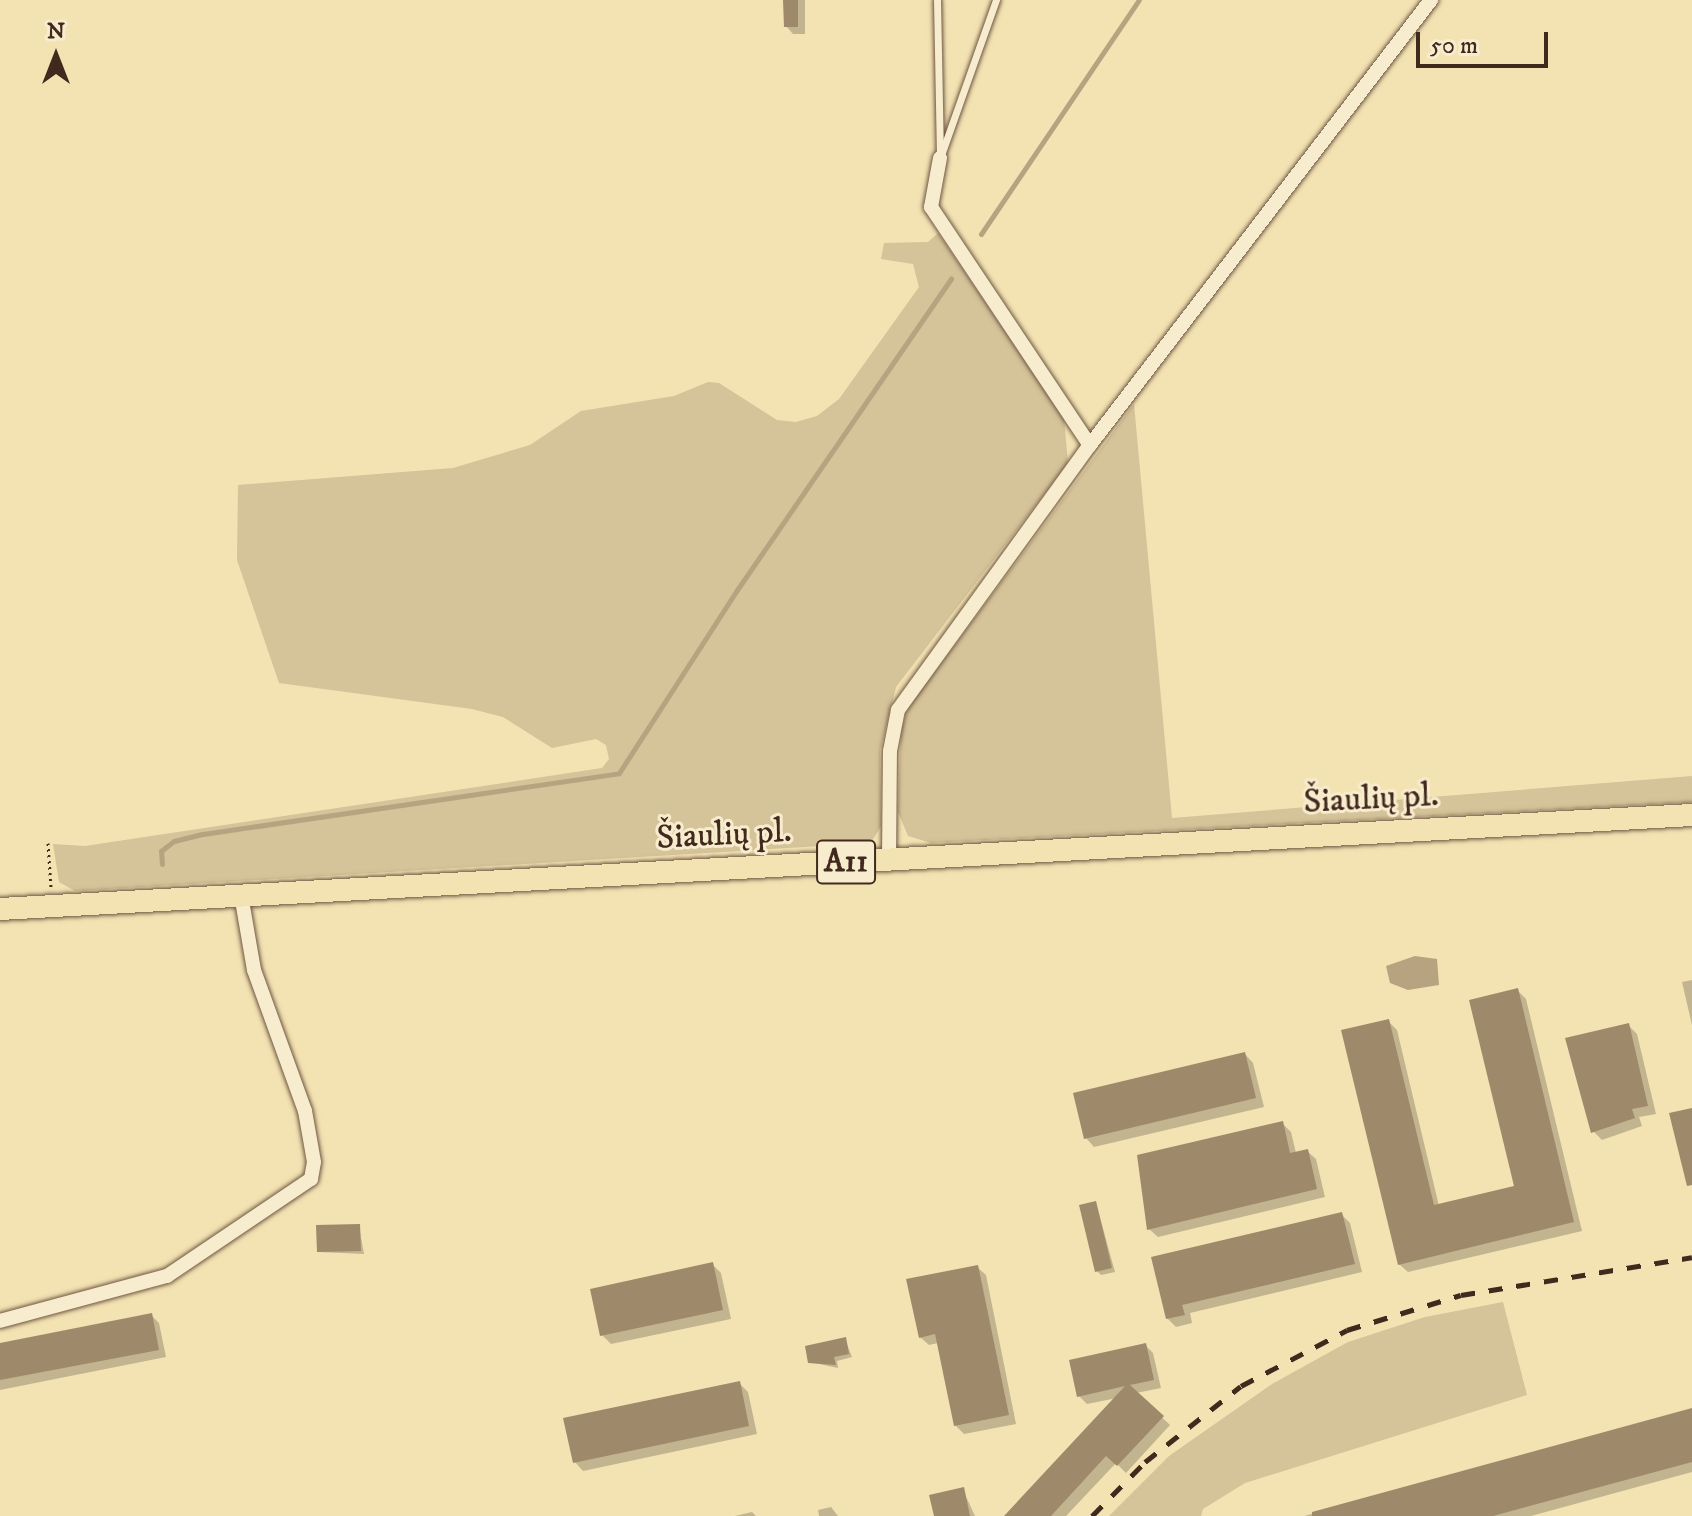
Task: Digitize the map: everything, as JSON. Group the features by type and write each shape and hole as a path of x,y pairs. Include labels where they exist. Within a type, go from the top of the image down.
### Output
{"highway":[{"name":"Šiaulių pl.","path":"0,909 1692,815"}],"street":[{"path":"889,860 890,751 898,710 1090,445 1431,0"},
{"path":"940,158 931,207 1090,445"},
{"path":"0,1321 167,1276 311,1179 314,1162 305,1111 254,970 241,895"}],"lane":[{"path":"937,0 940,158"},
{"path":"940,158 996,0"}],"path":[{"path":"48,843 53,906"}],"shaded area":[{"path":"938,233 1064,418 1068,463 896,687 880,750 881,826 871,843 75,891 59,882 53,844 85,846 602,768 609,759 606,745 596,739 552,748 503,717 472,709 279,683 237,560 238,485 453,468 530,445 581,411 674,396 708,382 719,383 777,420 796,422 817,416 839,399 919,287 913,264 881,259 884,243 928,242"},
{"path":"1134,404 1172,818 1692,776 1692,802 931,843 908,836 898,812 901,730 908,708"},
{"path":"1415,956 1437,959 1439,985 1408,990 1390,983 1386,966"},
{"path":"1503,1302 1527,1395 1245,1483 1203,1509 1201,1516 1109,1516 1169,1456 1272,1384 1348,1342 1425,1317"}],"building":[{"path":"783,0 798,0 798,27 784,27"},
{"path":"1518,988 1574,1222 1398,1265 1341,1030 1389,1019 1434,1205 1514,1186 1469,1000"},
{"path":"1629,1023 1648,1106 1632,1109 1635,1118 1591,1133 1565,1038"},
{"path":"1245,1052 1256,1098 1084,1139 1073,1093"},
{"path":"1692,1108 1692,1185 1687,1186 1669,1113"},
{"path":"1283,1121 1290,1153 1308,1149 1317,1189 1147,1230 1137,1155"},
{"path":"1096,1201 1112,1268 1095,1272 1079,1205"},
{"path":"1342,1212 1355,1264 1182,1305 1185,1315 1166,1319 1151,1257"},
{"path":"360,1224 361,1251 317,1252 316,1225"},
{"path":"713,1262 723,1310 600,1336 590,1289"},
{"path":"978,1265 1009,1415 954,1426 935,1334 919,1338 906,1279"},
{"path":"152,1313 159,1350 0,1380 0,1343"},
{"path":"846,1337 849,1354 834,1357 836,1365 808,1363 805,1346"},
{"path":"1146,1343 1154,1380 1130,1385 1164,1416 1117,1466 1106,1456 1051,1516 1004,1516 1125,1386 1077,1397 1069,1360"},
{"path":"740,1381 749,1426 573,1463 563,1418"},
{"path":"1692,1408 1692,1462 1493,1516 1312,1516 1312,1512"},
{"path":"964,1487 970,1516 934,1516 929,1495"}],"waterway":[{"path":"981,234 1139,0"},
{"path":"162,864 161,851 174,841 203,834 619,773 737,590 951,279"}],"railway":[{"path":"1092,1516 1145,1462 1241,1386 1347,1330 1461,1295 1692,1257"}]}
